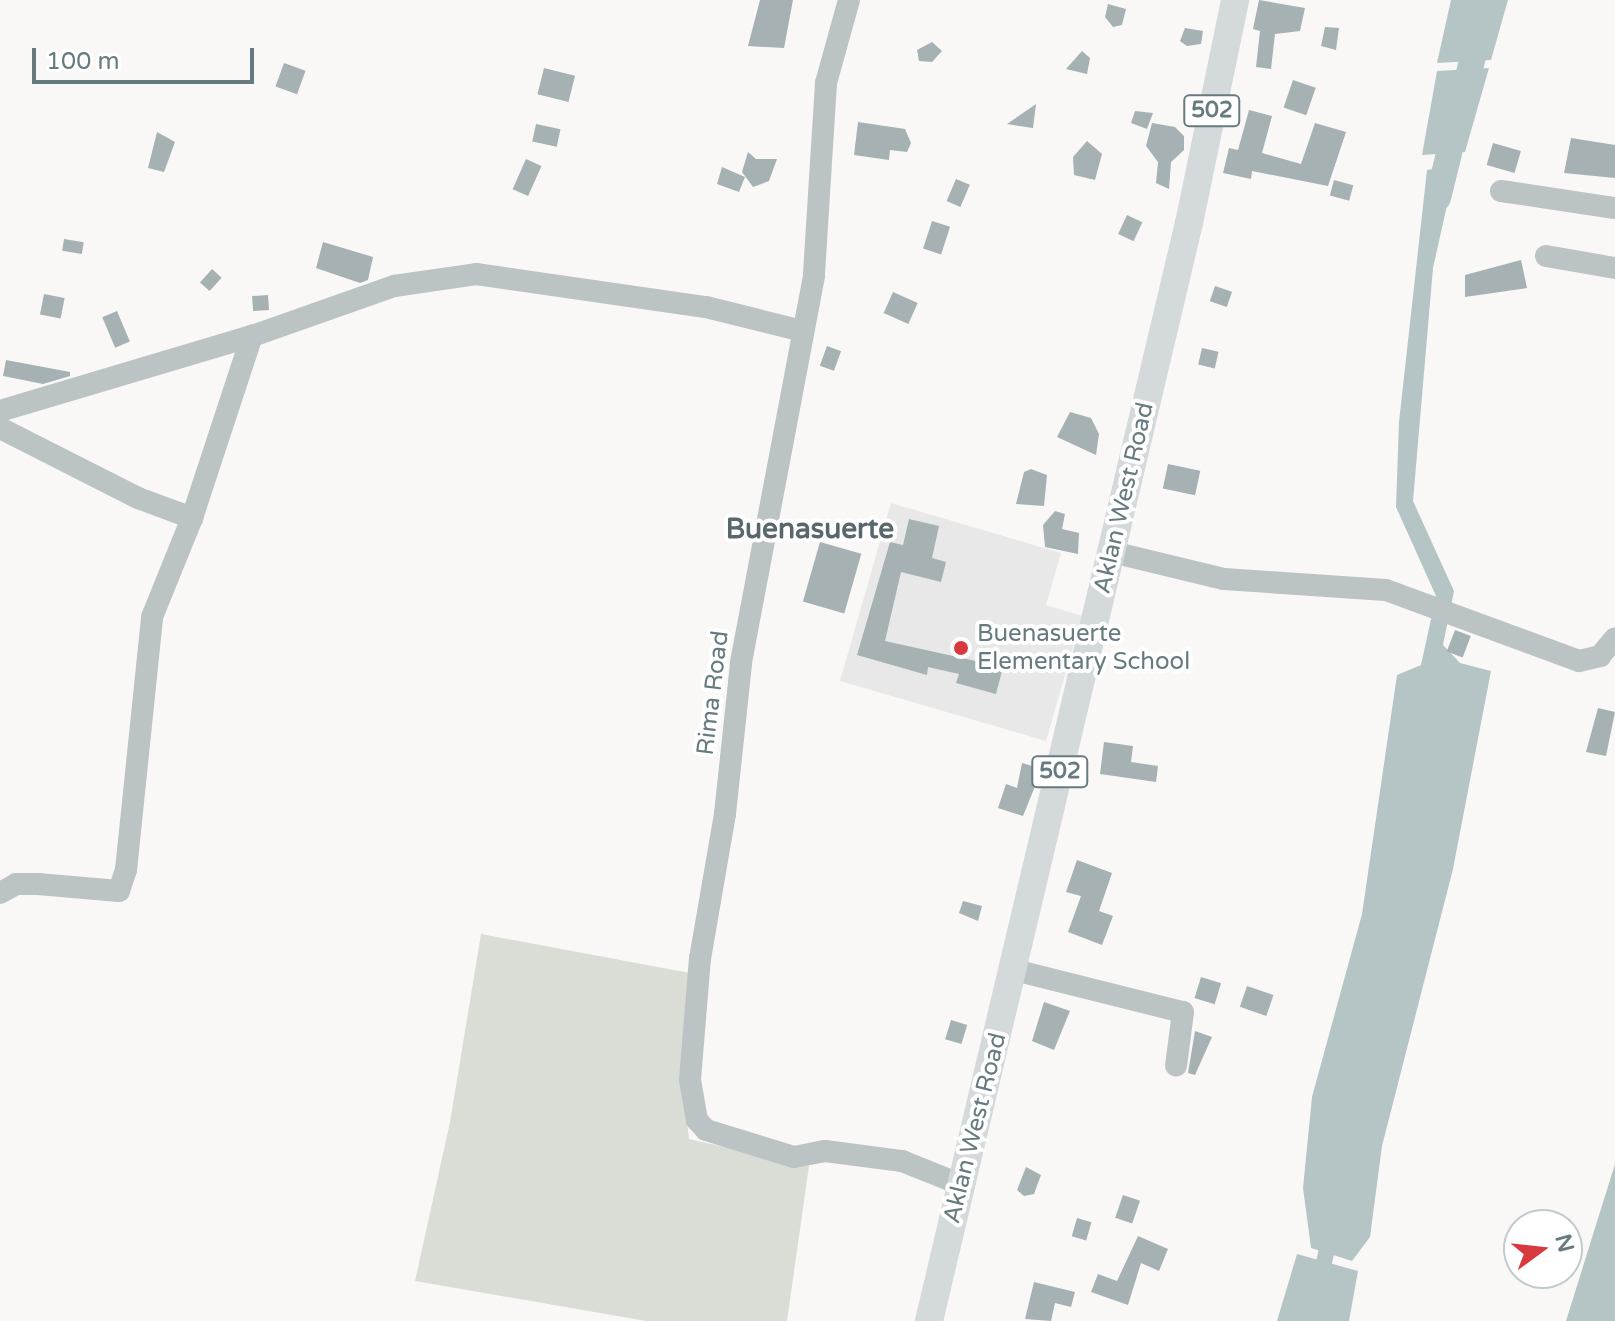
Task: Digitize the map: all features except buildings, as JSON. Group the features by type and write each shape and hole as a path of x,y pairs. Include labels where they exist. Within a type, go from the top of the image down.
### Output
{"main road":[{"name":"Aklan West Road","path":"929,1321 1112,552 1235,0"}],"street":[{"name":"Rima Road","path":"849,0 826,83 818,241 741,664 725,814 700,958 692,1101 706,1130 794,1157 825,1151 862,1153 902,1161 962,1185"},
{"path":"1501,191 1615,208"},
{"path":"1546,256 1615,268"},
{"path":"0,411 252,336 394,286 476,274 706,307 802,331"},
{"path":"0,893 16,884 119,891 126,870 152,617 192,518 252,336"},
{"path":"0,428 138,498 192,518"},
{"path":"1112,552 1224,579 1386,590 1579,661 1600,656 1615,638"},
{"path":"1014,970 1183,1012 1176,1066"}],"shaded area":[{"path":"1451,0 1508,0 1491,60 1437,63"},
{"path":"1489,68 1465,152 1422,155 1437,71"},
{"path":"1456,165 1433,268 1413,501 1454,591 1443,645 1460,663 1491,671 1453,869 1382,1146 1370,1237 1352,1261 1311,1248 1303,1188 1312,1097 1362,914 1397,675 1421,665 1436,596 1396,507 1399,422 1427,170"},
{"name":"Buenasuerte Elementary School","path":"891,503 1061,553 1046,605 1082,616 1046,741 840,681"},
{"path":"481,934 690,973 682,1080 689,1139 809,1166 787,1321 646,1321 415,1281 450,1122"},
{"path":"1615,1164 1615,1321 1566,1321 1576,1289 1583,1289 1583,1267"},
{"path":"1297,1254 1358,1271 1349,1321 1277,1321"}],"waterway":[{"path":"1438,198 1487,0"},
{"path":"1301,1321 1319,1285 1331,1231"}],"place":[{"name":"Buenasuerte Elementary School","path":"961,648"}],"district":[{"name":"Buenasuerte","path":"810,529"}]}
